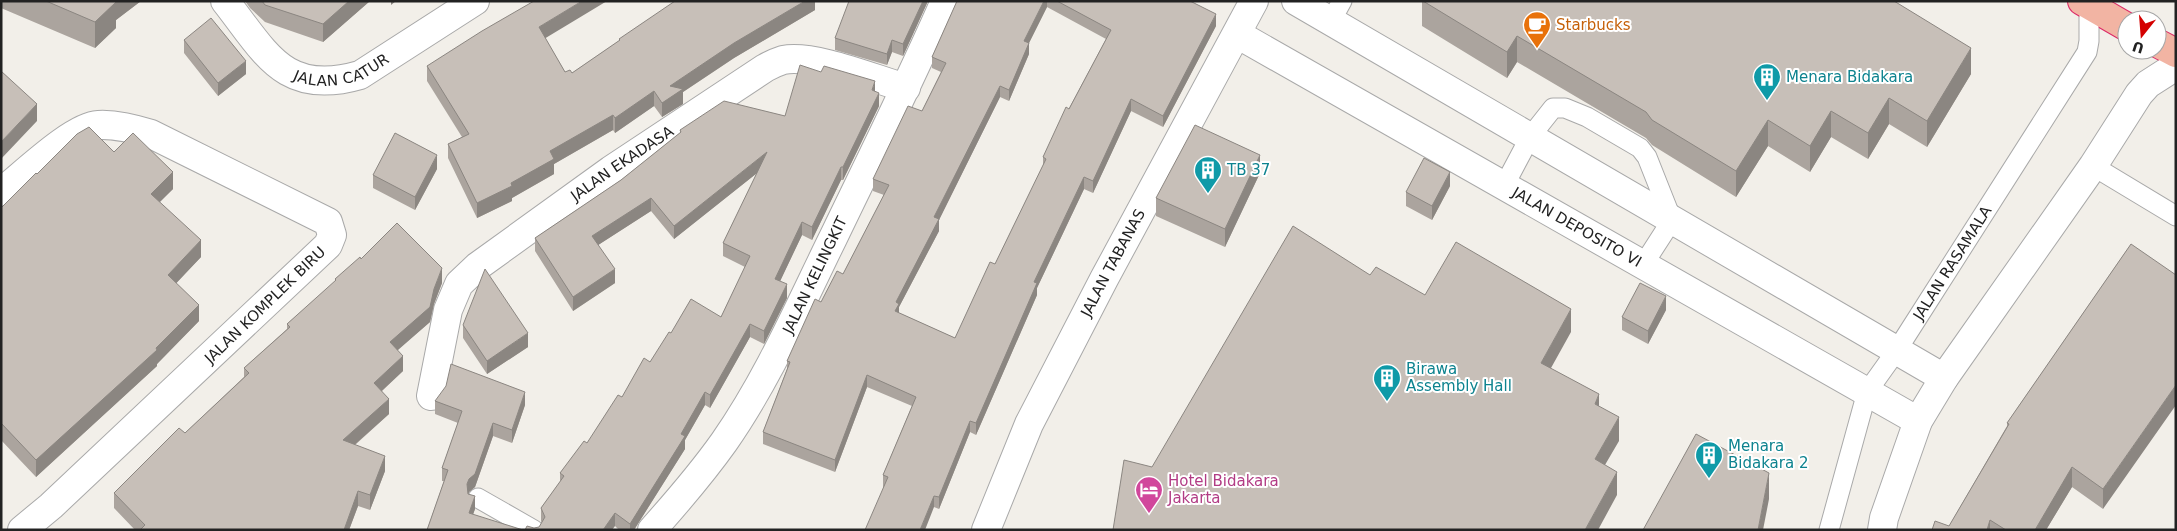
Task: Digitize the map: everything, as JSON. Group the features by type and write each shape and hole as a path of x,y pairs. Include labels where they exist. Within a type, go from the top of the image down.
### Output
{"highway":[{"path":"2085,3 2117,21"}],"street":[{"name":"JALAN CATUR","path":"225,1 275,65 295,77 315,82 338,81 360,75 475,1"},
{"name":"JALAN KELINGKIT","path":"652,530 688,490 725,441 754,394 906,88 945,1"},
{"name":"JALAN TABANAS","path":"986,530 1029,424 1104,279 1254,1"},
{"path":"1296,1 1336,11 1530,137 1944,378"},
{"name":"JALAN DEPOSITO VI","path":"1237,34 1918,421"},
{"name":"JALAN EKADASA","path":"430,396 448,310 459,284 478,266 611,170 765,68 782,60 802,59 906,88"},
{"path":"2139,94 2151,60"},
{"path":"1882,530 1884,518 1918,421 1944,378 2092,166 2139,94 2148,84 2176,66"},
{"name":"JALAN KOMPLEK BIRU","path":"1,192 76,132 96,125 123,127 151,134 328,222 332,235 328,246 51,506 22,530"},
{"path":"1,519 10,530"}],"lane":[{"path":"2085,3 2117,17"},
{"name":"JALAN RASAMALA","path":"1829,530 1867,392 1896,350 2087,52 2089,42 2085,3"},
{"path":"1504,186 1530,137 1553,108 1565,108 1587,117 1640,148 1647,157 1672,220 1643,265"},
{"path":"2092,166 2176,216"},
{"path":"478,498 534,530"}],"building":[{"path":"46,1 115,1 116,2 95,22"},
{"path":"262,1 349,1 323,24 265,5"},
{"path":"534,1 582,1 539,27 565,72 570,70 572,73 675,1 805,1 734,43 670,86 683,89 662,103 654,91 615,118 613,115 550,151 554,159 511,183 512,186 477,203 448,144 469,134 427,66"},
{"path":"849,1 923,1 903,44 892,40 887,54 835,38"},
{"path":"957,1 1044,1 1024,41 1029,43 1009,90 1000,86 934,217 939,219 896,302 899,304 895,311 955,338 990,262 995,264 1046,159 1043,157 1066,107 1069,109 1111,30 1057,1 1190,1 1216,14 1163,116 1131,99 1093,181 1084,177 1034,282 1037,283 976,423 970,421 939,497 934,496 920,530 865,530 888,477 883,475 916,397 867,375 835,460 763,432 790,362 787,361 815,299 821,302 837,271 843,274 889,185 873,179 908,106 922,111 946,63 932,57"},
{"name":"Menara Bidakara","path":"1423,1 1894,1 1971,48 1927,121 1889,98 1868,133 1831,111 1810,146 1768,120 1736,171 1652,120 1646,112 1517,36 1507,52"},
{"path":"211,18 246,61 218,83 184,40"},
{"path":"800,65 821,72 824,66 875,81 872,90 879,93 812,227 802,222 775,279 787,284 764,331 750,324 710,395 705,392 681,434 685,436 630,524 615,513 603,530 525,530 527,526 539,527 545,517 541,508 564,476 560,473 584,441 587,443 618,395 622,397 644,358 650,362 669,332 671,333 691,299 721,317 750,256 723,243 767,152 674,226 651,198 592,236 615,269 573,297 535,238 621,180 681,132 680,130 724,101 785,116"},
{"path":"1,71 37,104 1,142"},
{"name":"TB 37","path":"1195,125 1260,155 1225,229 1156,198"},
{"path":"89,127 114,152 133,133 173,172 151,194 201,240 168,275 199,305 156,348 157,350 36,460 1,423 1,208 77,134"},
{"path":"395,133 437,155 415,197 373,175"},
{"path":"1424,158 1450,172 1432,206 1406,192"},
{"path":"397,223 442,268 430,307 390,342 403,356 374,383 389,399 343,440 385,456 370,495 358,491 344,530 140,530 145,525 114,493 179,428 185,433 249,373 244,368 290,327 287,324 360,257 361,259"},
{"name":"Birawa Assembly Hall","path":"1293,226 1370,275 1376,267 1425,295 1456,242 1571,309 1541,363 1599,394 1595,404 1619,417 1595,459 1617,472 1585,530 1113,530 1124,460 1152,467"},
{"path":"2131,244 2176,275 2176,385 2103,489 2072,467 2035,530 2006,530 1990,520 1987,530 1932,530 1935,521 1949,526 2009,424 2007,423"},
{"path":"485,269 528,333 487,361 463,325"},
{"path":"1640,283 1666,296 1648,331 1622,317"},
{"path":"451,364 525,392 512,430 493,423 475,474 469,479 467,484 468,494 475,496 469,513 523,530 427,530 448,470 442,468 462,411 435,401 446,386"},
{"name":"Menara Bidakara 2","path":"1696,434 1769,473 1758,530 1643,530"}],"place":[{"name":"Starbucks","path":"1537,49"},
{"name":"Menara Bidakara","path":"1767,101"},
{"name":"TB 37","path":"1208,194"},
{"name":"Birawa Assembly Hall","path":"1387,402"},
{"name":"Menara Bidakara 2","path":"1709,479"},
{"name":"Hotel Bidakara Jakarta","path":"1149,514"}]}
